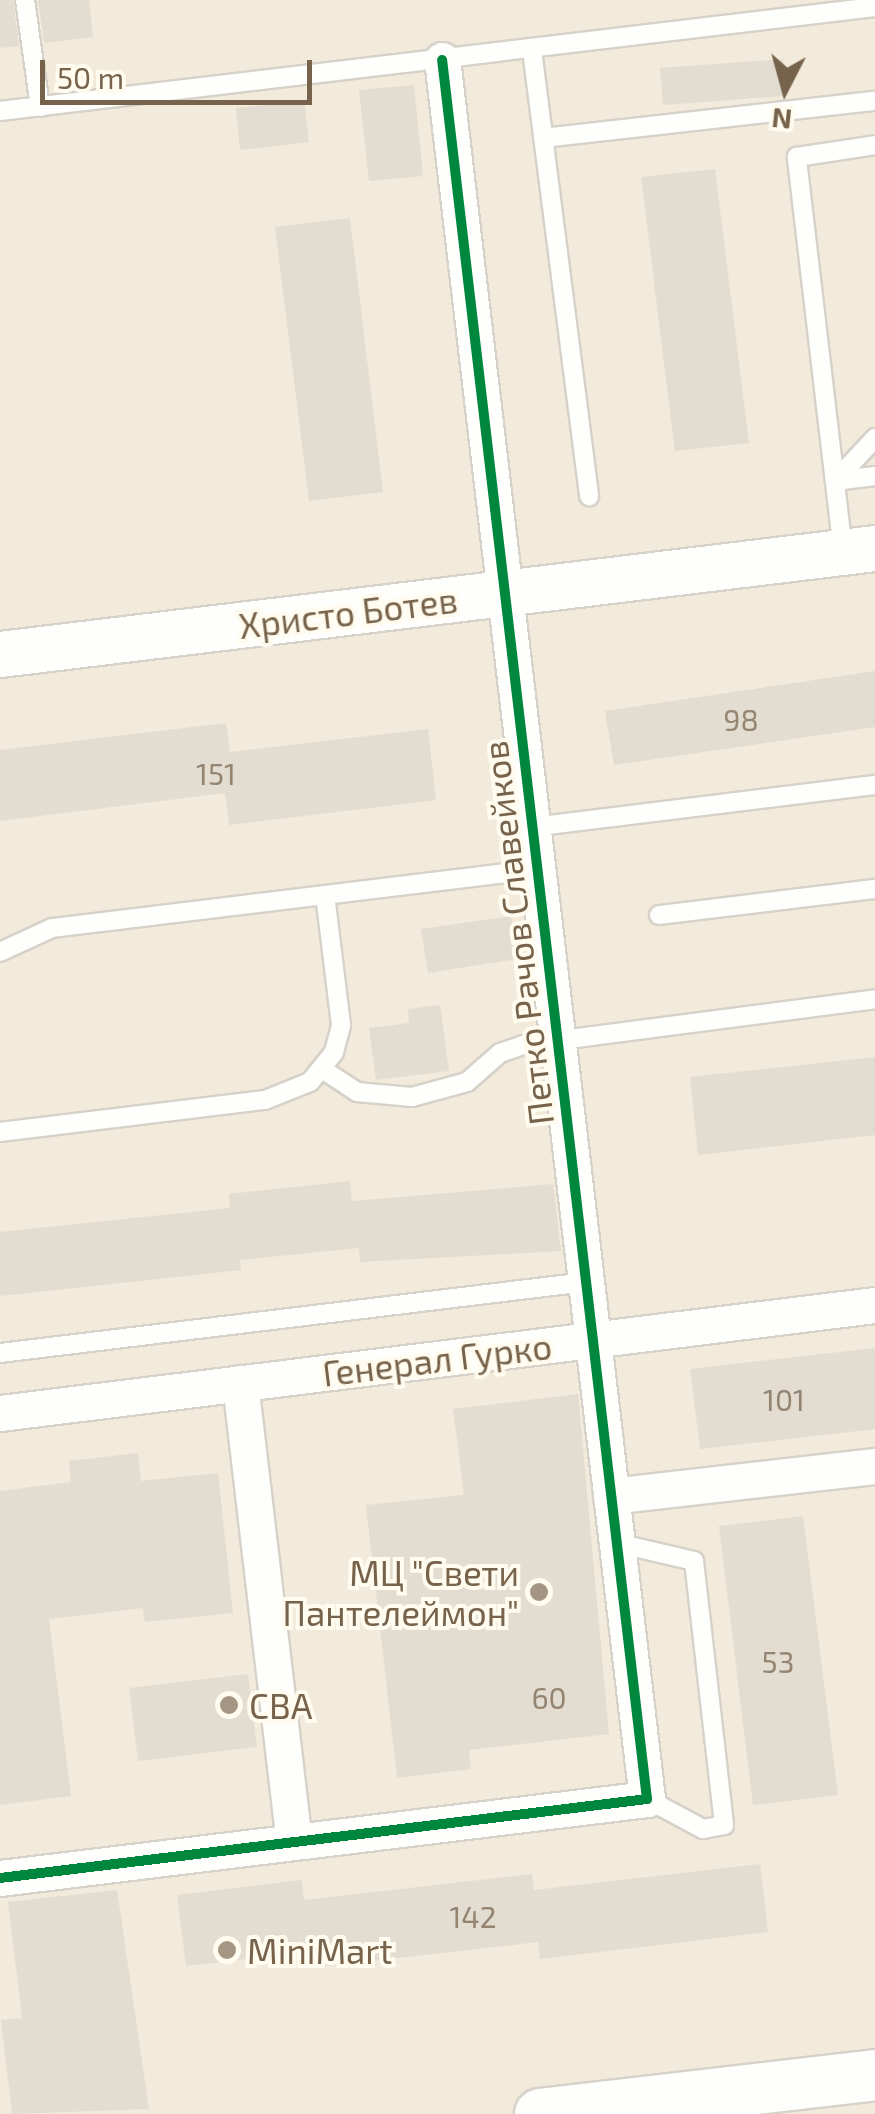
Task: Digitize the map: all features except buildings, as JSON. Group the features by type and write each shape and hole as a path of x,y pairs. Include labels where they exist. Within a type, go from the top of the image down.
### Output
{"main road":[{"path":"540,2114 875,2075"},
{"path":"811,2114 875,2106"}],"street":[{"name":"Петко Рачов Славейков","path":"442,60 647,1799"},
{"name":"Христо Ботев","path":"0,654 859,550"},
{"name":"Генерал Гурко","path":"0,1413 875,1305"},
{"path":"240,1383 293,1838"},
{"path":"611,1496 875,1466"},
{"path":"0,1878 293,1838 647,1799"}],"lane":[{"path":"25,0 40,107"},
{"path":"0,111 875,7"},
{"path":"532,50 589,496"},
{"path":"543,138 875,100"},
{"path":"859,550 835,481 796,157 875,145"},
{"path":"835,481 875,438"},
{"path":"835,481 875,476"},
{"path":"532,827 875,784"},
{"path":"0,952 38,930 538,869"},
{"path":"659,915 875,889"},
{"path":"0,1132 265,1100 293,1092 322,1069 341,1025 325,895"},
{"path":"322,1069 358,1092 412,1097 468,1082 500,1053 558,1040 875,999"},
{"path":"0,1353 586,1282"},
{"path":"617,1542 694,1561 724,1825 703,1829 647,1799"}],"shaded area":[{"path":"0,0 875,0 875,2114 0,2114"}],"cycle path":[{"path":"0,1878 647,1799 442,60"}],"place":[{"name":"МЦ \"Свети Пантелеймон\"","path":"539,1592"},
{"name":"CBA","path":"229,1705"},
{"name":"MiniMart","path":"227,1950"}]}
